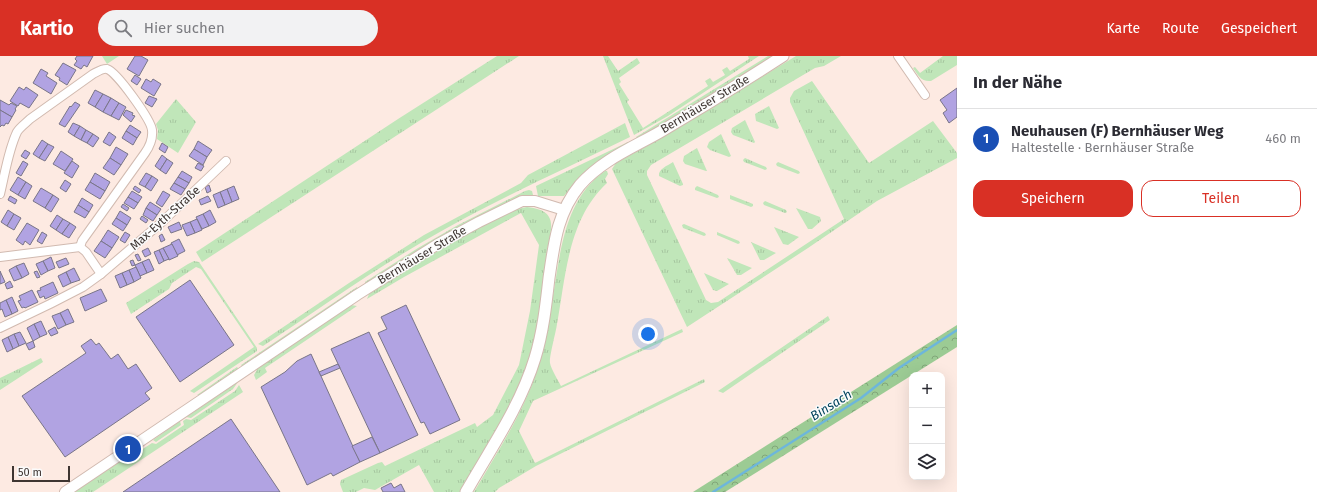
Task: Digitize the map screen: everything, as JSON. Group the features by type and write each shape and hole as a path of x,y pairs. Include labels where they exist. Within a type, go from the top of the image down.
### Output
{"main road":[{"name":"Bernhäuser Straße","path":"564,210 580,186 591,174 606,162 675,123 783,56"},
{"path":"466,492 509,418 524,388 534,360 544,315 554,238 564,210"}],"street":[{"path":"898,56 925,95"},
{"path":"0,194 17,132 21,127 93,74 106,69 111,71 118,78 146,116 152,131 152,141 146,153 82,241 80,247"},
{"name":"Max-Eyth-Straße","path":"0,328 63,298 83,287 101,274 162,222 226,161"},
{"name":"Bernhäuser Straße","path":"65,492 357,295 445,240 522,201 535,201 556,206 564,210"},
{"path":"0,257 80,247 86,252 101,274"}],"green space":[{"path":"102,56 119,56 107,64"},
{"path":"497,56 519,56 202,262 196,252 398,119"},
{"path":"603,56 608,56 618,71 637,58 640,63 619,78 621,82 619,84 629,100 627,102 643,128 708,86 705,81 710,78 713,82 725,75 722,70 727,67 730,71 749,59 748,56 759,56 668,116 634,135"},
{"path":"768,56 773,56 697,105 637,139 636,137"},
{"path":"796,56 841,56 824,66 815,68 651,165 647,171 647,175 706,300 711,303 718,302 844,219 790,102 790,98 794,91 812,81 869,163 933,121 957,153 957,158 877,201 687,327 612,169 616,163 673,131"},
{"path":"943,56 957,56 957,65 931,81 922,79 913,68 915,67 920,73"},
{"path":"176,99 196,122 178,153 157,139 158,130 156,124"},
{"path":"769,106 779,128 777,129 756,121 755,114"},
{"path":"745,120 755,142 754,143 733,135 731,132 732,128"},
{"path":"625,123 630,137 500,200 449,227 383,266 263,346 258,344 424,235 521,183 528,175"},
{"path":"721,134 731,156 729,157 710,150 707,147 709,142"},
{"path":"628,142 630,146 573,185 564,196 538,196 536,186"},
{"path":"697,148 707,171 685,164 683,161 684,156"},
{"path":"745,158 766,167 767,169 765,170 744,162 743,160"},
{"path":"673,162 683,185 680,186 659,176 661,170"},
{"path":"778,162 799,171 800,173 798,174 777,166 776,164"},
{"path":"607,171 608,174 605,179 607,183 594,197 584,213 576,231 566,267 550,363 553,371 561,386 682,329 683,332 533,401 519,431 535,463 704,379 705,382 536,466 499,488 495,492 474,492 517,417 537,370 545,340 559,257 568,224 574,209 592,182"},
{"path":"697,186 718,195 719,197 717,198 695,190"},
{"path":"529,190 532,191 532,196 366,284 365,282 418,248 458,225"},
{"path":"730,195 753,204 753,206 751,207 730,199"},
{"path":"765,201 786,210 787,212 785,213 764,205 763,203"},
{"path":"527,207 538,209 546,213 550,218 551,224 538,332 529,362 513,401 463,492 434,492 419,465 375,490 364,488 356,492 343,492 340,484 341,480 378,463 382,462 385,466 475,423 477,427 493,415 519,365 530,311 539,245 521,213 367,299 369,294 478,228 516,209"},
{"path":"796,208 820,217 821,221 812,229 808,229"},
{"path":"684,224 705,233 706,235 704,236 683,228 682,225"},
{"path":"774,227 799,237 788,245 783,244"},
{"path":"717,232 739,241 740,243 738,244 717,235"},
{"path":"751,242 776,253 764,260 760,260"},
{"path":"727,258 752,268 741,275 737,275"},
{"path":"194,261 199,262 257,348 257,351 194,393 190,391 254,347 201,269 196,267 172,283 169,289 131,314 126,303"},
{"path":"704,273 729,284 717,291 713,290"},
{"path":"357,287 358,290 244,369 241,365"},
{"path":"351,305 357,306 265,368 267,372 256,380 254,375 258,368"},
{"path":"828,316 830,320 723,393 718,391"},
{"path":"957,325 957,347 917,372 909,372 909,377 725,492 693,492"},
{"path":"41,358 43,362 0,390 0,378"},
{"path":"237,367 240,371 200,395 197,395"},
{"path":"238,382 233,389 191,418 186,417"},
{"path":"239,385 243,392 93,492 74,492 136,450 138,452 152,443 156,444 184,425 183,421 186,419 191,420 235,391"},
{"path":"180,421 181,425 156,442 153,440"}],"building":[{"path":"77,56 93,56 87,67 84,65 81,69 74,65 77,61 75,59"},
{"path":"135,56 141,56 148,60 139,76 127,69"},
{"path":"63,63 76,70 67,85 59,80 60,78 55,75"},
{"path":"41,69 48,73 46,76 57,83 51,94 33,83"},
{"path":"135,75 141,79 137,85 131,81"},
{"path":"146,79 151,82 153,79 161,84 154,96 141,88"},
{"path":"19,87 24,90 26,87 38,95 29,108 20,103 18,106 10,101"},
{"path":"957,88 957,117 949,123 943,113 947,110 940,100"},
{"path":"95,90 103,94 95,107 88,103"},
{"path":"103,94 111,98 103,112 95,107"},
{"path":"149,96 157,99 152,107 145,103"},
{"path":"111,98 119,103 111,116 103,112"},
{"path":"0,100 9,105 11,103 17,106 12,117 0,110"},
{"path":"75,102 80,105 65,127 59,124 70,106 71,107"},
{"path":"119,103 126,107 119,120 111,116"},
{"path":"0,110 12,117 8,124 6,123 4,126 2,125 0,127"},
{"path":"126,110 133,113 132,115 135,116 131,122 123,115"},
{"path":"73,123 80,126 74,136 68,132"},
{"path":"130,125 141,132 137,138 126,131"},
{"path":"80,126 86,130 81,140 74,136"},
{"path":"86,130 93,134 87,143 81,140"},
{"path":"126,131 137,138 133,145 122,138"},
{"path":"109,132 116,137 110,146 103,142"},
{"path":"93,134 99,138 93,147 87,143"},
{"path":"42,140 48,144 39,158 33,154"},
{"path":"198,141 212,150 207,157 194,149"},
{"path":"162,143 168,147 165,153 159,149"},
{"path":"48,144 54,147 45,161 39,158"},
{"path":"116,147 128,154 121,165 110,158"},
{"path":"194,149 207,157 203,165 189,156"},
{"path":"25,150 30,153 26,159 21,156"},
{"path":"61,151 73,159 65,171 53,164"},
{"path":"162,155 167,159 160,170 155,166"},
{"path":"110,158 121,165 114,175 103,168"},
{"path":"167,159 173,163 166,174 160,170"},
{"path":"23,161 28,164 21,176 16,173"},
{"path":"72,161 79,166 72,178 64,173"},
{"path":"198,163 204,166 201,171 195,168"},
{"path":"182,171 192,177 189,183 178,177"},
{"path":"95,173 110,182 105,191 90,182"},
{"path":"146,173 152,176 145,187 139,184"},
{"path":"152,176 158,180 151,191 145,187"},
{"path":"18,177 26,182 18,195 10,190"},
{"path":"178,177 189,183 185,189 174,183"},
{"path":"65,180 71,184 66,192 60,188"},
{"path":"26,182 32,186 25,199 18,195"},
{"path":"90,182 105,191 100,199 85,190"},
{"path":"174,183 185,189 181,195 170,189"},
{"path":"209,185 211,191 207,193 205,187"},
{"path":"135,186 141,190 139,193 133,189"},
{"path":"234,186 239,199 232,202 227,189"},
{"path":"41,188 53,195 45,208 33,201"},
{"path":"227,189 232,202 225,205 220,192"},
{"path":"132,191 142,197 138,203 128,197"},
{"path":"163,191 170,195 162,207 156,203"},
{"path":"220,192 225,205 218,208 213,195"},
{"path":"53,195 59,199 51,212 45,208"},
{"path":"10,196 17,200 15,204 8,200"},
{"path":"208,196 211,201 201,205 199,200"},
{"path":"128,197 138,203 134,209 124,203"},
{"path":"82,198 93,205 89,212 78,205"},
{"path":"150,202 161,209 157,215 146,208"},
{"path":"123,204 129,208 127,211 121,207"},
{"path":"78,205 89,212 85,218 74,212"},
{"path":"146,208 157,215 153,221 143,215"},
{"path":"8,210 14,214 7,226 1,222"},
{"path":"210,210 216,222 209,226 203,214"},
{"path":"120,211 131,218 127,225 116,218"},
{"path":"14,214 21,218 14,230 7,226"},
{"path":"203,214 209,226 202,229 196,217"},
{"path":"57,215 63,219 56,230 50,226"},
{"path":"142,216 148,220 146,223 140,219"},
{"path":"116,218 127,225 123,231 112,224"},
{"path":"63,219 70,223 62,234 56,230"},
{"path":"197,219 202,230 195,233 190,222"},
{"path":"179,222 182,229 171,233 168,227"},
{"path":"190,222 195,233 187,236 182,225"},
{"path":"27,223 39,230 30,245 25,241 23,245 16,240"},
{"path":"70,223 76,227 69,238 62,234"},
{"path":"108,230 119,237 112,248 101,241"},
{"path":"42,232 47,235 42,244 37,241"},
{"path":"125,232 130,235 125,243 120,240"},
{"path":"162,234 165,240 161,242 159,236"},
{"path":"179,239 185,251 177,255 171,243"},
{"path":"101,241 112,248 105,258 94,251"},
{"path":"172,244 178,256 169,260 163,248"},
{"path":"148,248 151,254 145,257 142,251"},
{"path":"163,248 169,259 164,261 159,250"},
{"path":"159,250 164,261 159,264 154,252"},
{"path":"138,254 141,260 138,261 135,255"},
{"path":"51,257 55,268 48,271 43,261"},
{"path":"66,258 69,264 59,268 56,262"},
{"path":"149,259 154,270 147,273 142,262"},
{"path":"133,260 135,265 132,266 130,261"},
{"path":"43,261 48,271 41,275 36,264"},
{"path":"142,262 147,273 140,276 135,265"},
{"path":"24,263 29,274 22,278 16,266"},
{"path":"16,266 22,278 14,281 9,270"},
{"path":"136,267 141,278 134,282 129,270"},
{"path":"74,268 80,280 71,283 66,272"},
{"path":"129,270 134,282 127,285 122,273"},
{"path":"0,271 5,282 0,284"},
{"path":"37,271 40,277 37,278 34,272"},
{"path":"66,272 71,283 63,287 58,276"},
{"path":"122,273 127,285 120,288 115,276"},
{"path":"190,280 234,345 180,382 136,317"},
{"path":"10,281 13,287 7,289 5,284"},
{"path":"53,282 58,293 45,299 44,296 40,298 37,291"},
{"path":"101,289 107,301 85,311 80,298"},
{"path":"32,290 38,302 22,308 18,301 21,300 19,296"},
{"path":"12,297 18,311 12,314 6,300"},
{"path":"6,300 12,314 5,317 2,309 0,310 0,303"},
{"path":"406,305 460,420 430,434 424,422 421,423 378,333 387,329 381,317"},
{"path":"68,309 74,322 66,325 60,313"},
{"path":"60,313 66,325 58,329 52,316"},
{"path":"41,321 47,334 40,337 34,324"},
{"path":"34,324 40,337 33,341 27,328"},
{"path":"55,327 58,333 51,336 48,331"},
{"path":"20,332 26,343 19,346 14,334"},
{"path":"369,332 418,435 380,453 331,349"},
{"path":"14,334 19,346 13,349 8,337"},
{"path":"8,337 13,349 7,352 2,340"},
{"path":"91,339 96,345 99,343 111,359 118,354 128,369 136,364 152,388 145,393 150,399 65,457 22,396 86,353 81,346"},
{"path":"33,341 35,347 29,350 26,344"},
{"path":"311,354 360,462 333,476 331,473 307,485 261,387 285,372 297,361"},
{"path":"338,364 340,368 321,376 319,372"},
{"path":"231,419 280,492 123,492"},
{"path":"372,437 380,453 360,462 352,446"},
{"path":"391,483 394,488 401,484 405,492 383,492 381,488"}],"waterway":[{"name":"Binsach","path":"713,492 861,398 899,368 957,330"}],"place":[{"name":"Neuhausen (F) Bernhäuser Weg","path":"128,449"}]}
